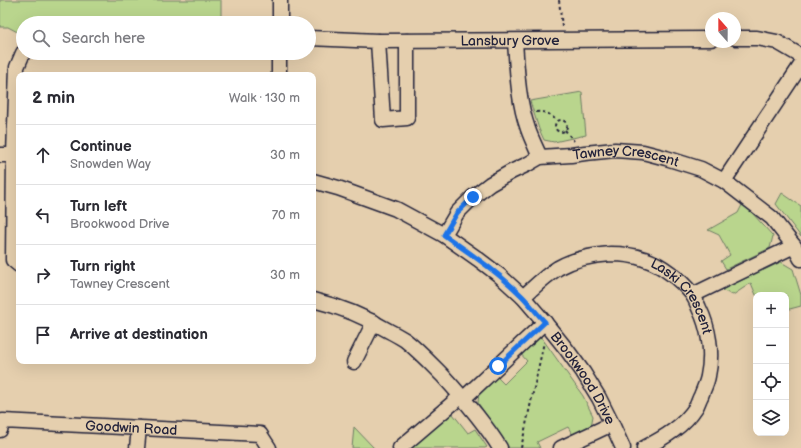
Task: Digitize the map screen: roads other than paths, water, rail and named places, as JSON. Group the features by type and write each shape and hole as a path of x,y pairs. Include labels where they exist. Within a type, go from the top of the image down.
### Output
{"street":[{"path":"280,0 280,16"},
{"name":"Lansbury Grove","path":"316,38 378,41 705,39"},
{"path":"741,38 757,38 777,42 801,56"},
{"path":"378,41 383,120 407,118 407,41"},
{"path":"515,41 518,83 523,113 528,130 540,157"},
{"path":"17,72 20,60"},
{"path":"279,60 279,72"},
{"path":"724,181 801,65"},
{"path":"16,82 11,155 13,260 16,262"},
{"name":"Tawney Crescent","path":"444,235 457,213 473,197 490,184 540,157 571,156 615,150 643,152 666,158 701,169 724,181 772,218 794,246 801,259"},
{"name":"Brookwood Drive","path":"316,182 338,188 396,209 444,235 499,275 523,297 546,323 583,372 599,398 623,448"},
{"path":"693,295 794,246"},
{"name":"Laski Crescent","path":"523,297 540,281 559,268 578,259 602,254 624,254 644,259 663,268 680,280 693,295 702,314 708,335 710,356 708,376 696,407 687,418 659,441 644,448"},
{"path":"316,301 353,312 405,340 425,358 462,397 489,431 500,448"},
{"path":"354,362 374,322"},
{"path":"400,448 462,397 546,323"},
{"path":"561,448 612,424"},
{"name":"Goodwin Road","path":"1,426 139,428 260,434 269,448"},
{"path":"137,448 139,428"}]}
